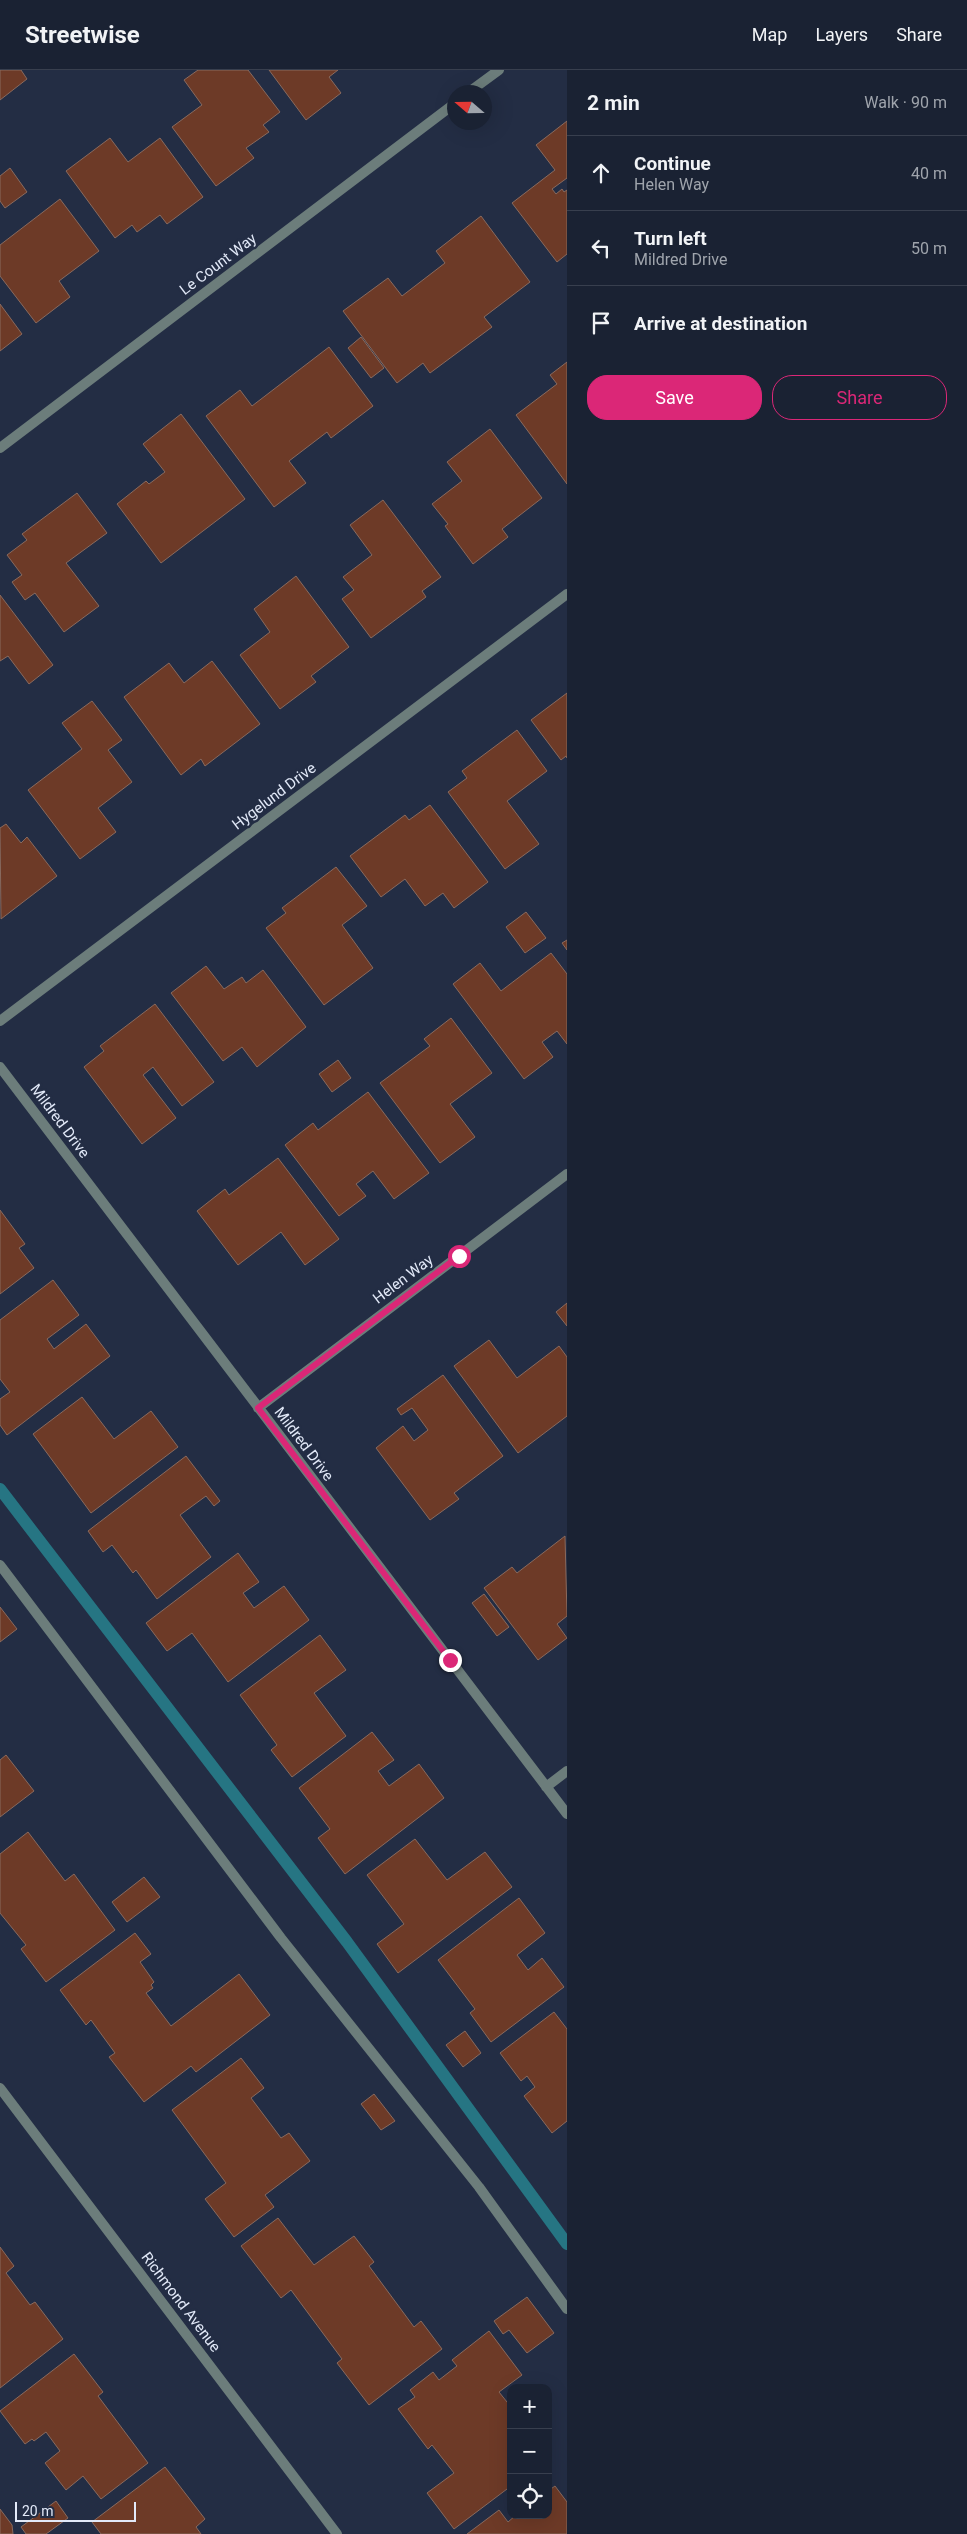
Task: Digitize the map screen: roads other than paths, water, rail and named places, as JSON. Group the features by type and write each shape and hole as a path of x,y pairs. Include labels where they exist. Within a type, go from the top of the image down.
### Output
{"street":[{"path":"479,85 499,70"},
{"name":"Le Count Way","path":"0,448 447,109"},
{"name":"Hygelund Drive","path":"0,1021 567,594"},
{"name":"Mildred Drive","path":"0,1067 567,1814"},
{"name":"Helen Way","path":"258,1408 567,1174"},
{"path":"0,1565 281,1938 479,2187 567,2309"},
{"path":"546,1787 567,1771"},
{"name":"Richmond Avenue","path":"0,2088 337,2534"}],"waterway":[{"path":"0,1489 347,1942 567,2244"}]}
